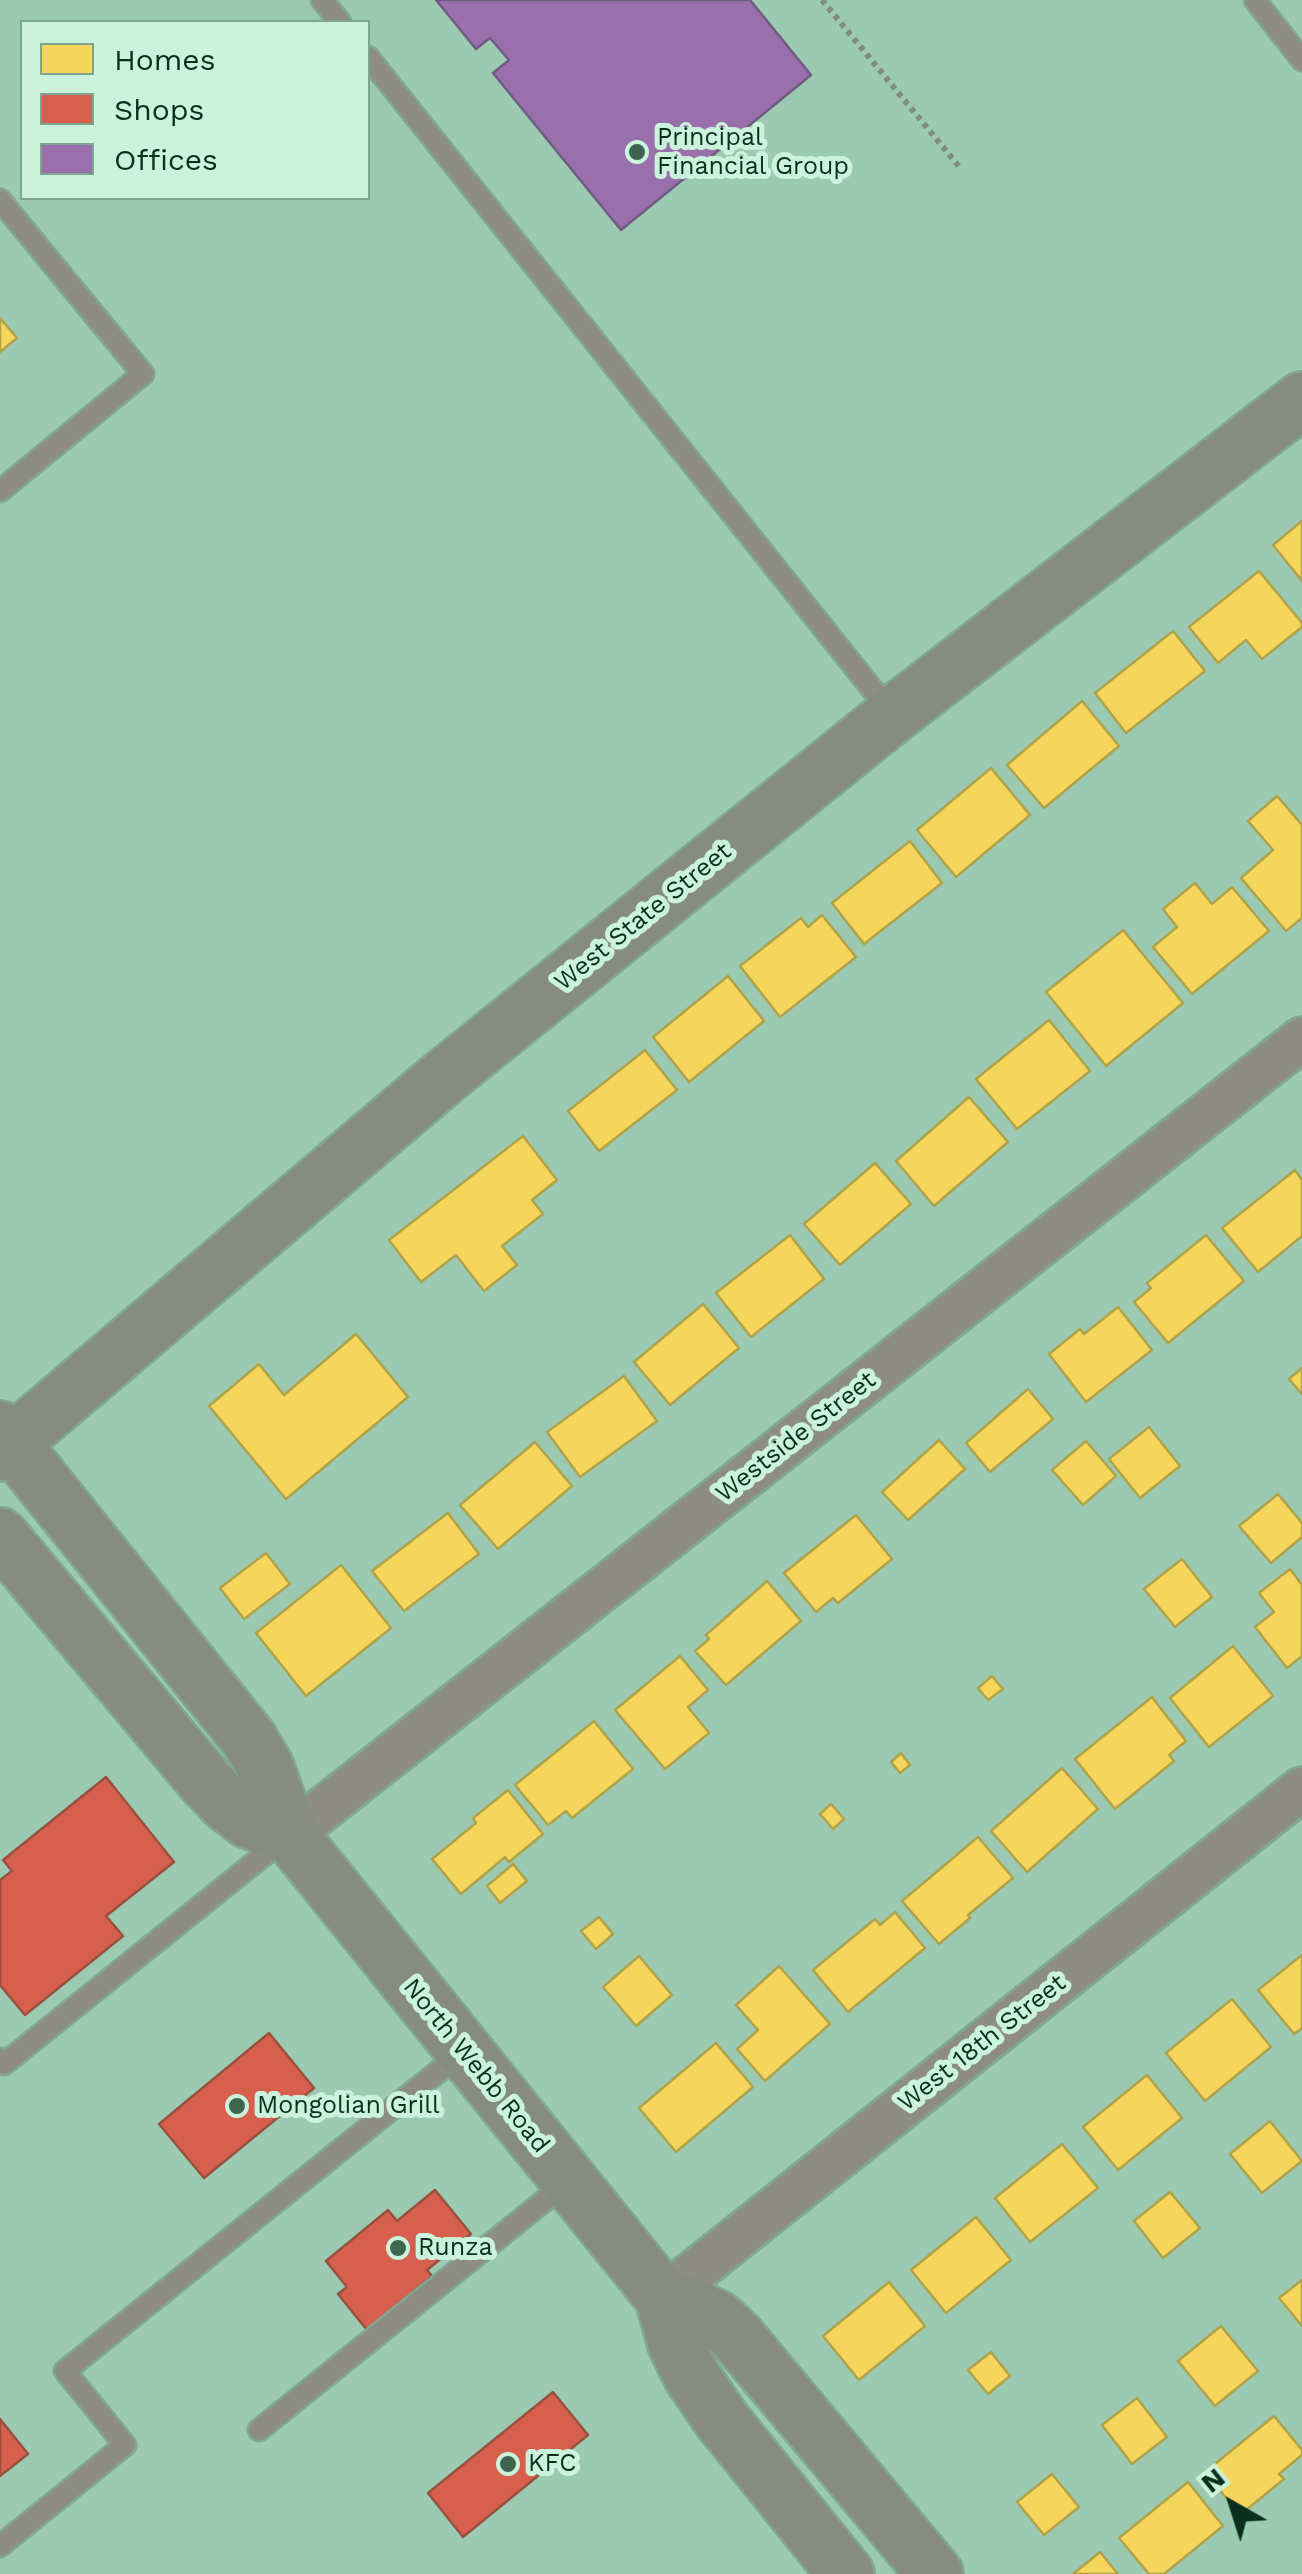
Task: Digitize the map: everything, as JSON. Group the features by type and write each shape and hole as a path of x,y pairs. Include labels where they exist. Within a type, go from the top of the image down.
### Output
{"main road":[{"name":"West State Street","path":"4,1442 443,1078 893,716 1302,400"},
{"name":"North Webb Road","path":"4,1442 249,1739 266,1768 290,1835 663,2297 676,2344 690,2375 720,2419 846,2574"},
{"name":"North Webb Road","path":"0,1536 226,1803 248,1820 290,1835"},
{"path":"663,2297 718,2319 738,2338 934,2574"}],"street":[{"name":"Westside Street","path":"290,1835 1302,1040"},
{"name":"West 18th Street","path":"663,2297 1302,1789"}],"lane":[{"path":"322,0 338,20"},
{"path":"1255,0 1302,60"},
{"path":"370,60 893,716"},
{"path":"0,200 143,374 0,491"},
{"path":"0,2059 4,2064 290,1835"},
{"path":"0,2546 125,2445 64,2371 464,2051"},
{"path":"260,2430 569,2181"}],"path":[{"path":"822,0 960,169"}],"building: Homes":[{"path":"0,318 17,338 0,352"},
{"path":"1302,521 1302,581 1273,545"},
{"path":"1259,571 1302,627 1262,659 1246,640 1218,663 1189,627"},
{"path":"1173,631 1205,671 1126,733 1095,693"},
{"path":"1082,701 1119,746 1044,808 1007,765"},
{"path":"991,768 1030,815 956,877 917,830"},
{"path":"1277,796 1302,825 1302,918 1286,931 1241,878 1273,850 1248,821"},
{"path":"910,841 942,883 864,944 832,903"},
{"path":"1195,883 1212,904 1232,887 1269,931 1192,994 1153,947 1177,927 1163,909"},
{"path":"822,915 856,957 780,1017 740,966 801,918 808,927"},
{"path":"1123,930 1183,1003 1106,1066 1046,992"},
{"path":"728,976 764,1021 689,1082 653,1037"},
{"path":"1049,1020 1090,1071 1017,1129 976,1079"},
{"path":"645,1050 677,1090 599,1151 568,1111"},
{"path":"969,1097 1008,1142 934,1206 896,1161"},
{"path":"523,1136 557,1180 532,1200 543,1214 502,1246 517,1265 484,1291 456,1255 421,1282 389,1240"},
{"path":"875,1163 911,1204 840,1265 804,1224"},
{"path":"1295,1170 1302,1180 1302,1236 1258,1272 1222,1228"},
{"path":"790,1235 824,1279 751,1337 716,1293"},
{"path":"1206,1235 1244,1281 1168,1343 1134,1302 1151,1288 1147,1283"},
{"path":"703,1304 739,1348 670,1405 634,1362"},
{"path":"1118,1307 1152,1350 1086,1402 1049,1354 1080,1329 1084,1334"},
{"path":"356,1334 408,1397 286,1499 209,1406 259,1364 284,1395"},
{"path":"1302,1368 1302,1394 1289,1379"},
{"path":"624,1376 657,1421 580,1477 547,1432"},
{"path":"1028,1389 1053,1419 990,1472 966,1443"},
{"path":"1149,1427 1180,1466 1140,1498 1109,1459"},
{"path":"939,1440 965,1469 908,1520 882,1492"},
{"path":"1086,1441 1116,1476 1083,1505 1052,1470"},
{"path":"535,1442 572,1486 498,1549 460,1505"},
{"path":"1278,1494 1302,1523 1302,1537 1271,1563 1239,1526"},
{"path":"448,1513 479,1554 404,1611 372,1571"},
{"path":"856,1515 892,1559 838,1603 833,1598 816,1612 784,1573"},
{"path":"266,1553 290,1584 244,1619 220,1588"},
{"path":"1182,1559 1212,1597 1175,1627 1144,1589"},
{"path":"341,1565 391,1628 306,1696 256,1633"},
{"path":"1290,1569 1302,1585 1302,1656 1287,1668 1255,1627 1274,1612 1259,1593"},
{"path":"767,1581 801,1621 726,1685 695,1651 709,1639 706,1635"},
{"path":"1233,1646 1273,1696 1209,1747 1170,1698"},
{"path":"680,1656 708,1690 688,1707 709,1733 665,1769 615,1710"},
{"path":"992,1676 1003,1689 988,1700 978,1688"},
{"path":"1152,1697 1186,1741 1169,1755 1174,1761 1115,1809 1075,1759"},
{"path":"594,1721 633,1769 572,1818 566,1811 548,1825 515,1785"},
{"path":"901,1753 910,1765 900,1773 891,1762"},
{"path":"1062,1768 1098,1809 1027,1872 991,1831"},
{"path":"508,1790 543,1834 509,1862 505,1857 461,1894 432,1859"},
{"path":"831,1804 844,1819 833,1829 820,1814"},
{"path":"978,1837 1013,1878 939,1944 902,1901"},
{"path":"513,1864 527,1881 500,1903 487,1886"},
{"path":"895,1912 925,1948 848,2012 813,1970 875,1919 880,1925"},
{"path":"599,1917 613,1934 596,1949 581,1931"},
{"path":"1302,1955 1302,2028 1294,2034 1258,1990"},
{"path":"639,1956 672,1995 636,2026 603,1987"},
{"path":"779,1966 830,2024 765,2081 737,2049 758,2030 736,2005"},
{"path":"1232,1999 1271,2047 1205,2101 1166,2053"},
{"path":"716,2043 753,2087 676,2152 639,2108"},
{"path":"1147,2075 1182,2118 1118,2170 1083,2127"},
{"path":"1270,2121 1302,2161 1262,2193 1230,2154"},
{"path":"1062,2144 1098,2188 1030,2242 995,2198"},
{"path":"1170,2192 1200,2228 1163,2258 1134,2221"},
{"path":"976,2217 1011,2260 946,2313 911,2270"},
{"path":"1302,2280 1302,2326 1279,2298"},
{"path":"889,2282 925,2326 859,2380 823,2336"},
{"path":"1221,2326 1258,2371 1215,2406 1178,2361"},
{"path":"991,2352 1010,2376 988,2394 968,2370"},
{"path":"1137,2398 1167,2437 1132,2464 1102,2425"},
{"path":"1274,2416 1302,2455 1279,2474 1284,2479 1240,2515 1205,2472"},
{"path":"1052,2474 1079,2507 1044,2535 1017,2502"},
{"path":"1188,2482 1223,2526 1164,2574 1149,2574 1119,2538"},
{"path":"1100,2552 1118,2574 1073,2574"}],"building: Shops":[{"path":"106,1777 174,1862 106,1916 123,1936 25,2015 0,1985 0,1880 12,1871 3,1860"},
{"name":"Mongolian Grill","path":"269,2033 314,2088 204,2178 159,2124"},
{"name":"Runza","path":"435,2190 471,2234 427,2270 432,2276 367,2330 338,2294 347,2287 326,2261 388,2210 397,2221"},
{"name":"KFC","path":"553,2392 588,2435 463,2537 428,2493"},
{"path":"0,2419 28,2454 0,2476"}],"building: Offices":[{"name":"Principal Financial Group","path":"436,0 750,0 811,75 621,230 493,73 509,60 490,38 476,49"}],"place":[{"name":"Principal Financial Group","path":"637,152"},
{"name":"Mongolian Grill","path":"237,2106"},
{"name":"Runza","path":"398,2248"},
{"name":"KFC","path":"508,2464"}]}
